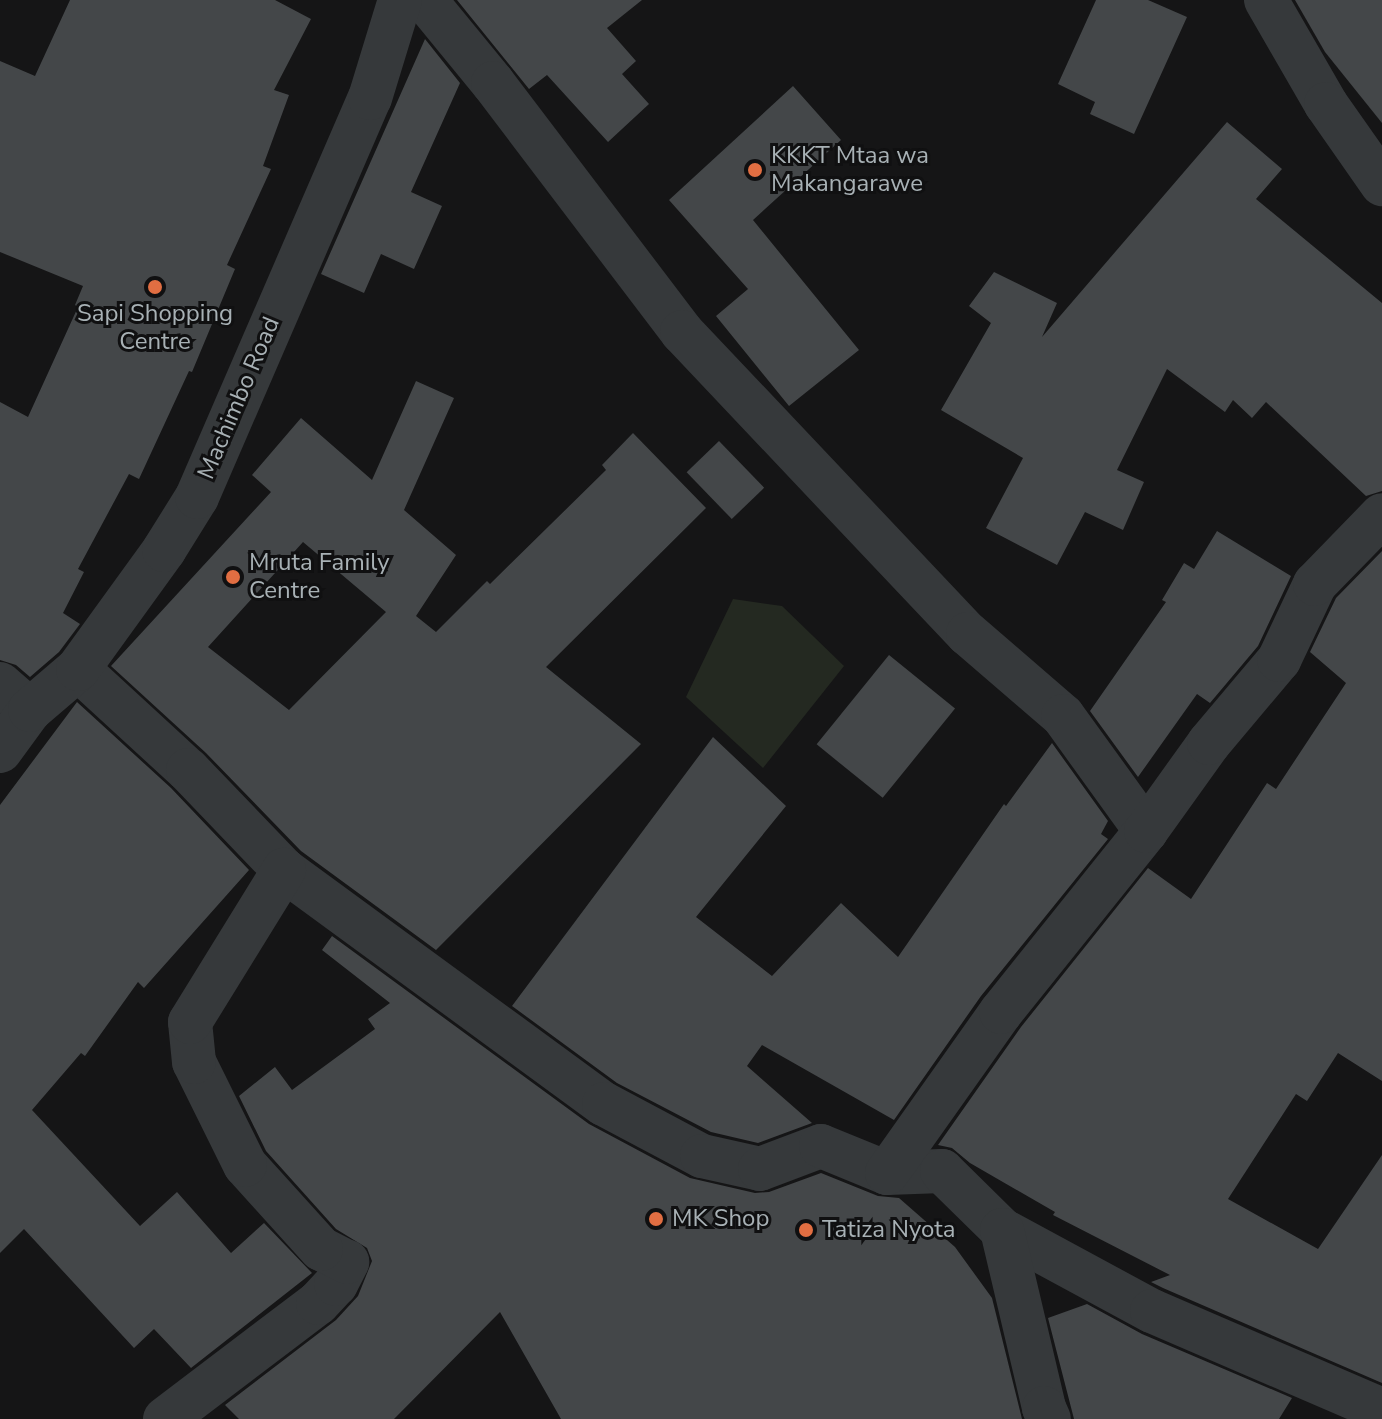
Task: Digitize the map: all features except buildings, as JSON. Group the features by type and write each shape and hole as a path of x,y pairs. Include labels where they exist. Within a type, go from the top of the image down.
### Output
{"street":[{"name":"Machimbo Road","path":"0,751 15,697 78,669 164,550 197,497 370,98 400,0"},
{"path":"425,0 493,83 682,332 968,634 1063,716 1146,831"},
{"path":"1266,0 1326,104 1382,184"},
{"path":"887,1173 1001,1012 1146,831 1209,743 1279,660 1315,584 1382,515"},
{"path":"78,669 188,770 284,870 604,1104 702,1156 760,1169 821,1146 887,1173 942,1171 1002,1230 1152,1311 1382,1410"},
{"path":"165,1419 318,1303 336,1284 347,1262 321,1249 245,1165 194,1062 190,1022 284,870"},
{"path":"1002,1230 1049,1419"}],"shaded area":[{"path":"733,599 782,606 844,666 763,768 686,697"}],"place":[{"name":"KKKT Mtaa wa Makangarawe","path":"755,170"},
{"name":"Sapi Shopping Centre","path":"155,287"},
{"name":"Mruta Family Centre","path":"233,577"},
{"name":"MK Shop","path":"656,1219"},
{"name":"Tatiza Nyota","path":"806,1230"}]}
